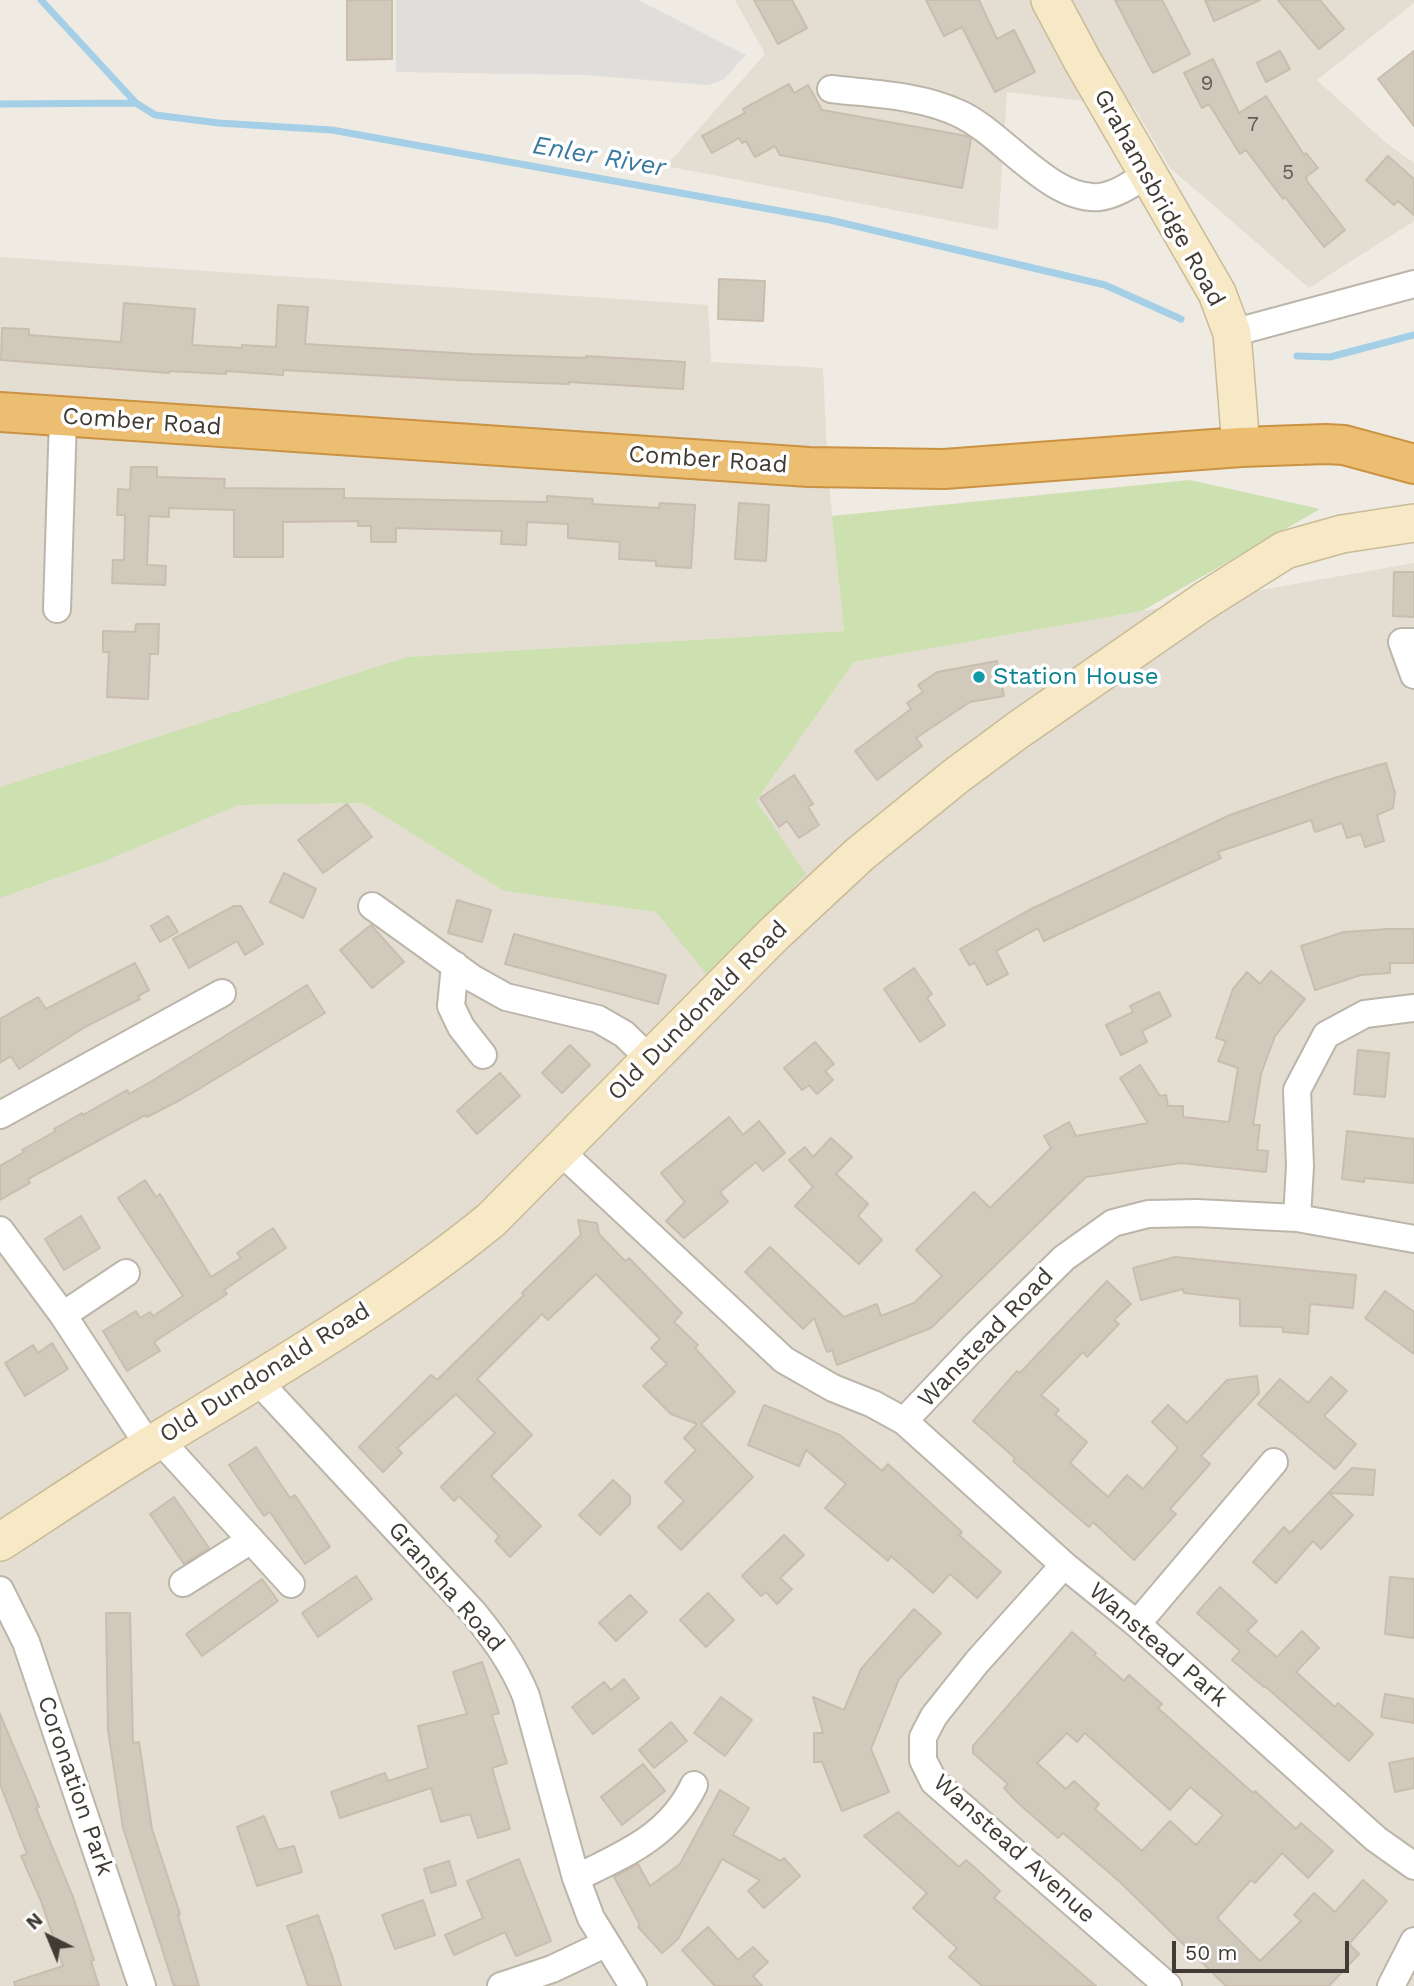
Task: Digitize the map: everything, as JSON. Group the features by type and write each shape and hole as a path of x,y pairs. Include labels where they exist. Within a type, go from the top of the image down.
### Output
{"highway":[{"name":"Comber Road","path":"0,412 832,467 944,469 1241,447 1344,445 1414,464"}],"street":[{"name":"Grahamsbridge Road","path":"1050,0 1217,293 1232,333 1241,447"},
{"path":"831,89 917,100 957,112 976,121 1048,179 1083,196 1099,197 1115,193 1147,174"},
{"path":"1232,333 1414,284"},
{"path":"57,609 62,417"},
{"name":"Old Dundonald Road","path":"0,1542 440,1261 491,1220 773,935 860,853 1018,730 1204,601 1285,550 1342,534 1414,523"},
{"path":"1414,642 1402,642 1414,675"},
{"path":"372,906 455,965 506,997 598,1019 624,1034 650,1060"},
{"path":"455,965 451,1006 461,1027 483,1055"},
{"path":"0,1115 222,993"},
{"path":"1297,1218 1300,1166 1297,1090 1325,1035 1365,1014 1414,1008"},
{"name":"Wanstead Road","path":"559,1150 784,1360 833,1388 873,1404 904,1421 1064,1258 1113,1223 1148,1214 1197,1213 1297,1218 1414,1238"},
{"path":"0,1230 154,1443 291,1584"},
{"path":"63,1315 127,1273"},
{"name":"Gransha Road","path":"257,1380 473,1612 501,1646 526,1696 576,1878 590,1918 633,1986"},
{"name":"Wanstead Park","path":"904,1421 1064,1565 1137,1624 1376,1839 1414,1866"},
{"path":"1137,1624 1274,1462"},
{"path":"183,1583 251,1540"},
{"name":"Wanstead Avenue","path":"1064,1565 934,1716 923,1737 923,1760 934,1782 1168,1986"},
{"name":"Coronation Park","path":"0,1590 26,1642 142,1986"},
{"path":"576,1878 630,1852 666,1827 685,1803 694,1785"},
{"path":"1391,1986 1414,1941"},
{"path":"501,1986 552,1969 605,1944"}],"shaded area":[{"path":"396,0 638,0 746,55 723,80 708,85 587,75 396,72"},
{"path":"735,0 1414,0 1414,3 1317,80 1385,142 1414,163 1414,221 1309,288 1170,168 1134,107 1007,92 998,230 666,166 765,54"},
{"path":"0,257 708,305 711,362 823,368 828,475 844,631 407,657 0,787"},
{"path":"1414,563 1414,1986 0,1986 0,898 100,863 239,805 363,803 504,891 656,912 756,801 854,662"}],"green space":[{"path":"1190,480 1320,509 1142,611 854,662 756,801 806,874 709,977 656,912 504,891 363,803 239,805 100,863 0,898 0,787 407,657 844,631 832,516"}],"building":[{"path":"347,0 392,0 392,59 347,60"},
{"path":"754,0 792,0 807,28 778,44"},
{"path":"926,0 979,0 997,39 1014,30 1035,72 995,92 962,27 944,36"},
{"path":"1115,0 1162,0 1190,54 1153,73"},
{"path":"1205,0 1260,0 1214,21"},
{"path":"1278,0 1320,0 1344,29 1319,49"},
{"path":"1280,51 1290,69 1266,82 1257,63"},
{"path":"1414,51 1414,126 1378,79"},
{"path":"1213,59 1239,113 1266,96 1304,155 1306,153 1318,168 1306,177 1307,181 1345,230 1324,247 1246,150 1240,154 1209,104 1202,108 1184,73"},
{"path":"789,84 794,93 808,85 822,110 967,136 971,139 962,188 780,155 775,146 755,157 746,141 742,143 739,138 712,153 702,136 745,113 743,109"},
{"path":"1388,156 1414,179 1414,215 1398,201 1394,205 1366,180"},
{"path":"719,279 765,281 763,321 718,319"},
{"path":"124,303 195,309 192,345 276,347 278,305 308,307 305,344 685,362 683,389 283,370 283,375 226,371 226,374 169,373 1,360 2,328 29,329 29,335 121,342"},
{"path":"131,467 157,467 157,477 225,479 224,488 344,489 344,498 547,502 547,496 593,499 592,504 659,508 660,503 695,505 691,568 656,566 656,561 619,559 620,542 568,538 568,524 527,522 526,545 501,544 502,531 396,528 396,542 371,542 371,526 358,526 358,521 283,522 283,557 234,557 234,510 169,508 169,517 149,516 147,565 166,566 165,585 112,583 113,560 124,560 125,515 117,515 118,489 130,490"},
{"path":"739,503 769,505 766,561 735,559"},
{"path":"1394,572 1414,572 1414,617 1393,616"},
{"path":"136,624 159,624 158,654 150,654 148,699 107,697 109,652 103,652 103,631 135,632"},
{"path":"997,661 1004,696 970,702 916,738 922,746 877,780 855,751 911,709 907,703 923,692 918,685 937,672"},
{"path":"1386,763 1395,793 1393,808 1377,815 1384,841 1365,847 1361,834 1347,838 1342,823 1315,832 1311,820 1218,852 1221,858 1044,941 1038,928 996,951 1008,974 987,985 975,963 969,965 960,949 1029,910 1230,815 1334,778"},
{"path":"794,775 813,804 808,807 819,825 799,838 787,821 779,827 760,798"},
{"path":"347,804 372,837 323,873 298,840"},
{"path":"284,873 316,889 303,918 270,902"},
{"path":"457,900 491,910 482,942 448,933"},
{"path":"234,906 241,906 263,944 245,955 237,941 189,968 173,939"},
{"path":"168,916 178,932 160,942 151,926"},
{"path":"371,925 404,962 372,988 340,950"},
{"path":"1414,929 1414,963 1390,963 1390,973 1361,975 1315,990 1301,946 1344,932"},
{"path":"514,934 666,975 658,1004 505,964"},
{"path":"135,963 149,990 138,996 140,999 85,1027 19,1069 11,1056 0,1063 0,1019 38,997 46,1009"},
{"path":"914,968 932,994 927,998 945,1025 920,1042 884,989"},
{"path":"1271,971 1305,999 1275,1036 1261,1074 1253,1125 1260,1125 1257,1150 1268,1151 1266,1172 1181,1163 1086,1177 931,1328 837,1365 832,1350 827,1352 814,1318 803,1329 745,1272 770,1247 844,1317 877,1304 881,1316 914,1303 942,1276 916,1250 974,1192 990,1208 1051,1148 1044,1136 1069,1122 1076,1136 1148,1123 1120,1078 1140,1065 1160,1096 1166,1095 1168,1106 1183,1106 1183,1117 1229,1122 1238,1068 1218,1061 1226,1041 1216,1038 1233,989 1247,972 1260,984"},
{"path":"307,985 325,1013 182,1099 147,1117 145,1115 28,1179 30,1183 0,1200 0,1166 24,1152 22,1150 82,1113 83,1115 127,1090 129,1094 152,1081"},
{"path":"1159,992 1171,1016 1142,1031 1147,1042 1121,1055 1106,1025 1133,1012 1130,1006"},
{"path":"815,1042 834,1064 825,1071 833,1080 817,1094 809,1085 802,1090 784,1068"},
{"path":"570,1045 590,1065 562,1093 542,1073"},
{"path":"1358,1050 1389,1053 1385,1097 1354,1094"},
{"path":"500,1073 520,1096 477,1134 457,1111"},
{"path":"729,1117 743,1135 759,1121 785,1153 763,1171 756,1162 720,1192 728,1202 684,1238 666,1221 685,1202 661,1173"},
{"path":"1347,1131 1414,1139 1414,1183 1365,1178 1364,1182 1342,1179"},
{"path":"831,1138 852,1157 836,1174 868,1204 858,1216 882,1240 859,1264 795,1206 813,1187 789,1160 805,1147 813,1157"},
{"path":"145,1180 156,1197 160,1194 211,1277 241,1258 237,1253 273,1228 286,1248 224,1290 227,1294 154,1342 160,1351 127,1371 103,1331 136,1311 140,1318 150,1312 153,1316 183,1296 118,1198"},
{"path":"81,1216 100,1248 64,1270 45,1239"},
{"path":"578,1220 597,1223 599,1234 625,1261 629,1258 682,1313 674,1322 698,1345 695,1348 735,1392 701,1424 753,1477 681,1550 658,1527 684,1501 665,1482 696,1450 684,1438 697,1424 671,1414 643,1386 667,1364 651,1348 660,1339 596,1274 548,1320 542,1314 477,1379 532,1435 491,1476 541,1526 510,1557 495,1541 499,1536 459,1496 454,1501 441,1487 495,1433 456,1394 397,1448 402,1453 383,1472 359,1447 431,1375 437,1380 524,1295 522,1293 581,1235"},
{"path":"1175,1257 1356,1275 1353,1308 1310,1304 1308,1334 1283,1332 1283,1327 1240,1326 1240,1299 1184,1293 1183,1289 1141,1300 1133,1268"},
{"path":"1107,1281 1131,1304 1114,1320 1119,1324 1087,1357 1083,1352 1041,1395 1059,1410 1055,1414 1087,1442 1070,1463 1108,1497 1127,1475 1143,1489 1178,1448 1152,1422 1168,1405 1187,1423 1227,1380 1257,1376 1259,1393 1201,1456 1210,1464 1170,1509 1176,1514 1134,1560 1093,1522 1089,1527 1046,1490 973,1421 1017,1371 1020,1373"},
{"path":"1385,1291 1414,1312 1414,1354 1365,1318"},
{"path":"52,1343 68,1369 25,1396 5,1363 33,1345 38,1353"},
{"path":"1331,1377 1347,1391 1324,1416 1356,1444 1335,1469 1258,1404 1280,1379 1308,1403"},
{"path":"764,1405 840,1435 882,1471 888,1464 962,1532 959,1535 1001,1572 977,1598 950,1574 933,1593 891,1556 888,1561 825,1508 846,1484 806,1450 799,1466 748,1445"},
{"path":"256,1447 290,1498 295,1495 330,1547 305,1564 270,1512 264,1516 229,1465"},
{"path":"1352,1468 1375,1470 1373,1495 1329,1493 1353,1515 1321,1549 1313,1541 1276,1583 1253,1562 1284,1527 1290,1533"},
{"path":"613,1480 630,1496 630,1504 600,1535 579,1515"},
{"path":"174,1497 209,1548 184,1564 150,1514"},
{"path":"784,1535 804,1555 780,1578 792,1589 777,1604 766,1592 761,1596 742,1576"},
{"path":"356,1576 372,1599 318,1637 302,1613"},
{"path":"1390,1577 1414,1579 1414,1638 1385,1634"},
{"path":"262,1579 278,1601 202,1656 186,1634"},
{"path":"1220,1587 1257,1621 1247,1631 1277,1657 1302,1631 1319,1648 1296,1672 1335,1707 1338,1703 1373,1734 1349,1761 1232,1660 1240,1651 1197,1613"},
{"path":"708,1593 734,1620 706,1647 680,1620"},
{"path":"630,1595 647,1612 616,1641 599,1623"},
{"path":"914,1609 941,1633 899,1679 871,1749 889,1792 842,1811 822,1762 814,1762 814,1733 823,1733 813,1697 844,1710 861,1669"},
{"path":"106,1613 130,1613 133,1743 139,1742 152,1829 180,1914 178,1915 199,1986 174,1986 123,1828 108,1730"},
{"path":"1072,1632 1124,1681 1129,1675 1162,1704 1158,1708 1253,1793 1255,1791 1296,1829 1301,1823 1333,1851 1308,1878 1282,1853 1255,1883 1251,1880 1217,1918 1260,1961 1301,1921 1294,1915 1314,1893 1335,1912 1363,1880 1387,1901 1349,1944 1359,1954 1329,1986 1226,1986 1120,1882 1063,1833 1058,1838 1018,1803 1004,1788 1008,1784 973,1753 973,1746","holes":["1067,1733 1077,1742 1085,1733 1170,1810 1190,1787 1223,1815 1196,1845 1170,1821 1142,1851 1095,1809 1099,1804 1074,1781 1066,1789 1037,1763"]},
{"path":"482,1662 499,1713 492,1715 507,1763 492,1768 510,1829 478,1838 470,1814 441,1822 431,1788 340,1818 331,1792 385,1773 388,1781 428,1768 418,1726 467,1714 453,1672"},
{"path":"624,1679 639,1698 593,1734 572,1707 604,1682 611,1690"},
{"path":"1385,1694 1414,1699 1414,1723 1381,1717"},
{"path":"721,1697 752,1720 725,1756 694,1733"},
{"path":"0,1714 73,1897 94,1960 91,1961 99,1986 15,1986 14,1982 63,1966 41,1901 21,1856 27,1854 0,1784"},
{"path":"671,1722 687,1741 654,1768 639,1750"},
{"path":"1414,1758 1414,1788 1395,1792 1389,1763"},
{"path":"643,1764 665,1791 622,1825 601,1797"},
{"path":"720,1790 749,1808 733,1835 781,1861 784,1858 800,1876 764,1908 748,1891 760,1880 722,1859 678,1939 662,1953 638,1927 640,1925 614,1877 638,1864 650,1886 680,1864"},
{"path":"898,1812 959,1867 966,1860 1000,1891 994,1898 1096,1986 982,1986 949,1957 957,1948 913,1908 927,1893 864,1836"},
{"path":"264,1816 278,1850 294,1846 302,1872 257,1886 237,1827"},
{"path":"519,1859 551,1941 516,1956 505,1932 454,1955 445,1935 483,1918 467,1881"},
{"path":"449,1861 456,1885 431,1893 424,1869"},
{"path":"423,1900 435,1935 395,1949 382,1915"},
{"path":"318,1915 341,1986 308,1986 287,1926"},
{"path":"708,1927 738,1960 753,1947 768,1962 753,1976 762,1986 715,1986 682,1950"}],"waterway":[{"path":"41,0 136,103"},
{"name":"Enler River","path":"0,104 136,103 155,115 219,123 332,130 830,220 1105,285 1181,319"},
{"name":"Enler River","path":"1297,356 1330,357 1414,335"}],"place":[{"name":"Station House","path":"979,677"}]}
